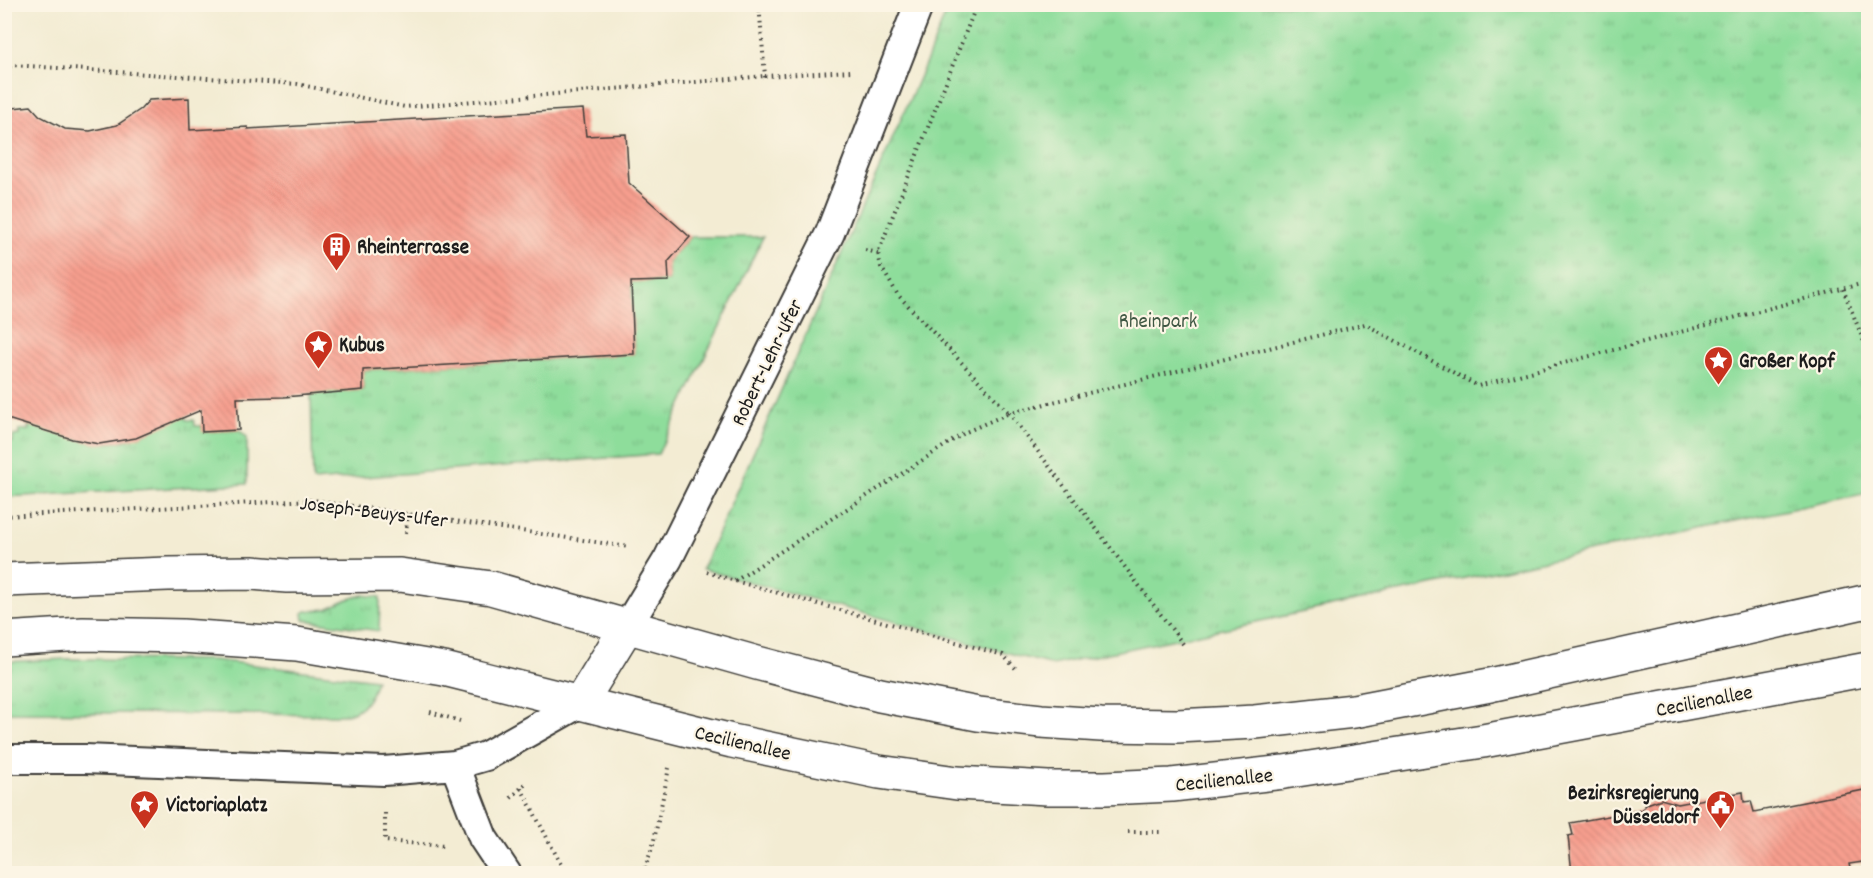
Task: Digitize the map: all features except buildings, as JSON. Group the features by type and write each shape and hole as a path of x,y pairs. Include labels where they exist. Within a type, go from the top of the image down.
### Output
{"main road":[{"path":"4,579 252,573 287,576 400,575 490,588 880,695 978,714 1091,724 1177,726 1255,722 1354,711 1490,686 1869,601"},
{"name":"Robert-Lehr-Ufer","path":"580,703 628,626"},
{"path":"4,639 83,634 182,636 297,644 444,669 580,703"},
{"name":"Cecilienallee","path":"580,703 732,741 879,772 969,784 1105,788 1172,785 1320,767 1483,741 1869,669"}],"lane":[{"name":"Robert-Lehr-Ufer","path":"628,626 668,559 830,233 919,4"},
{"path":"4,596 84,578"},
{"path":"4,759 85,759 384,771 455,765 486,756 580,703"},
{"path":"455,765 483,838 507,873"}],"path":[{"path":"759,4 765,76"},
{"path":"976,4 878,253 881,267 898,295 1009,413 1183,644"},
{"path":"4,69 13,65 297,84 405,107 857,70 899,57"},
{"path":"1018,671 1003,655 735,581 966,432 1009,413 1365,324 1478,386 1869,282"},
{"path":"1843,289 1869,352"},
{"name":"Joseph-Beuys-Ufer","path":"4,516 313,500 637,548 668,559"},
{"path":"643,873 653,845 670,761"},
{"path":"385,813 385,841 452,847 480,829 529,780"},
{"path":"521,788 566,873"},
{"path":"1125,832 1161,832"}],"green space":[{"name":"Rheinpark","path":"949,5 1868,5 1868,493 1052,665 702,569 928,58"},
{"path":"690,237 763,237 658,454 313,481 311,394 363,390 363,370 634,354 631,282 669,281 668,262"},
{"path":"178,417 194,420 195,426 202,426 203,432 239,430 247,437 247,484 5,497 5,443 13,442 13,436 19,435 19,430 29,430 28,426 37,426 38,423 76,439 109,443 141,435"},
{"path":"362,595 380,597 379,631 304,620 303,613 306,611 327,609"},
{"path":"66,659 214,660 376,680 365,704 355,711 342,715 5,712 5,662"}],"place":[{"name":"Rheinterrasse","path":"336,272"},
{"name":"Kubus","path":"318,370"},
{"name":"Großer Kopf","path":"1718,386"},
{"name":"Victoriaplatz","path":"145,830"},
{"name":"Bezirksregierung Düsseldorf","path":"1720,830"}]}
